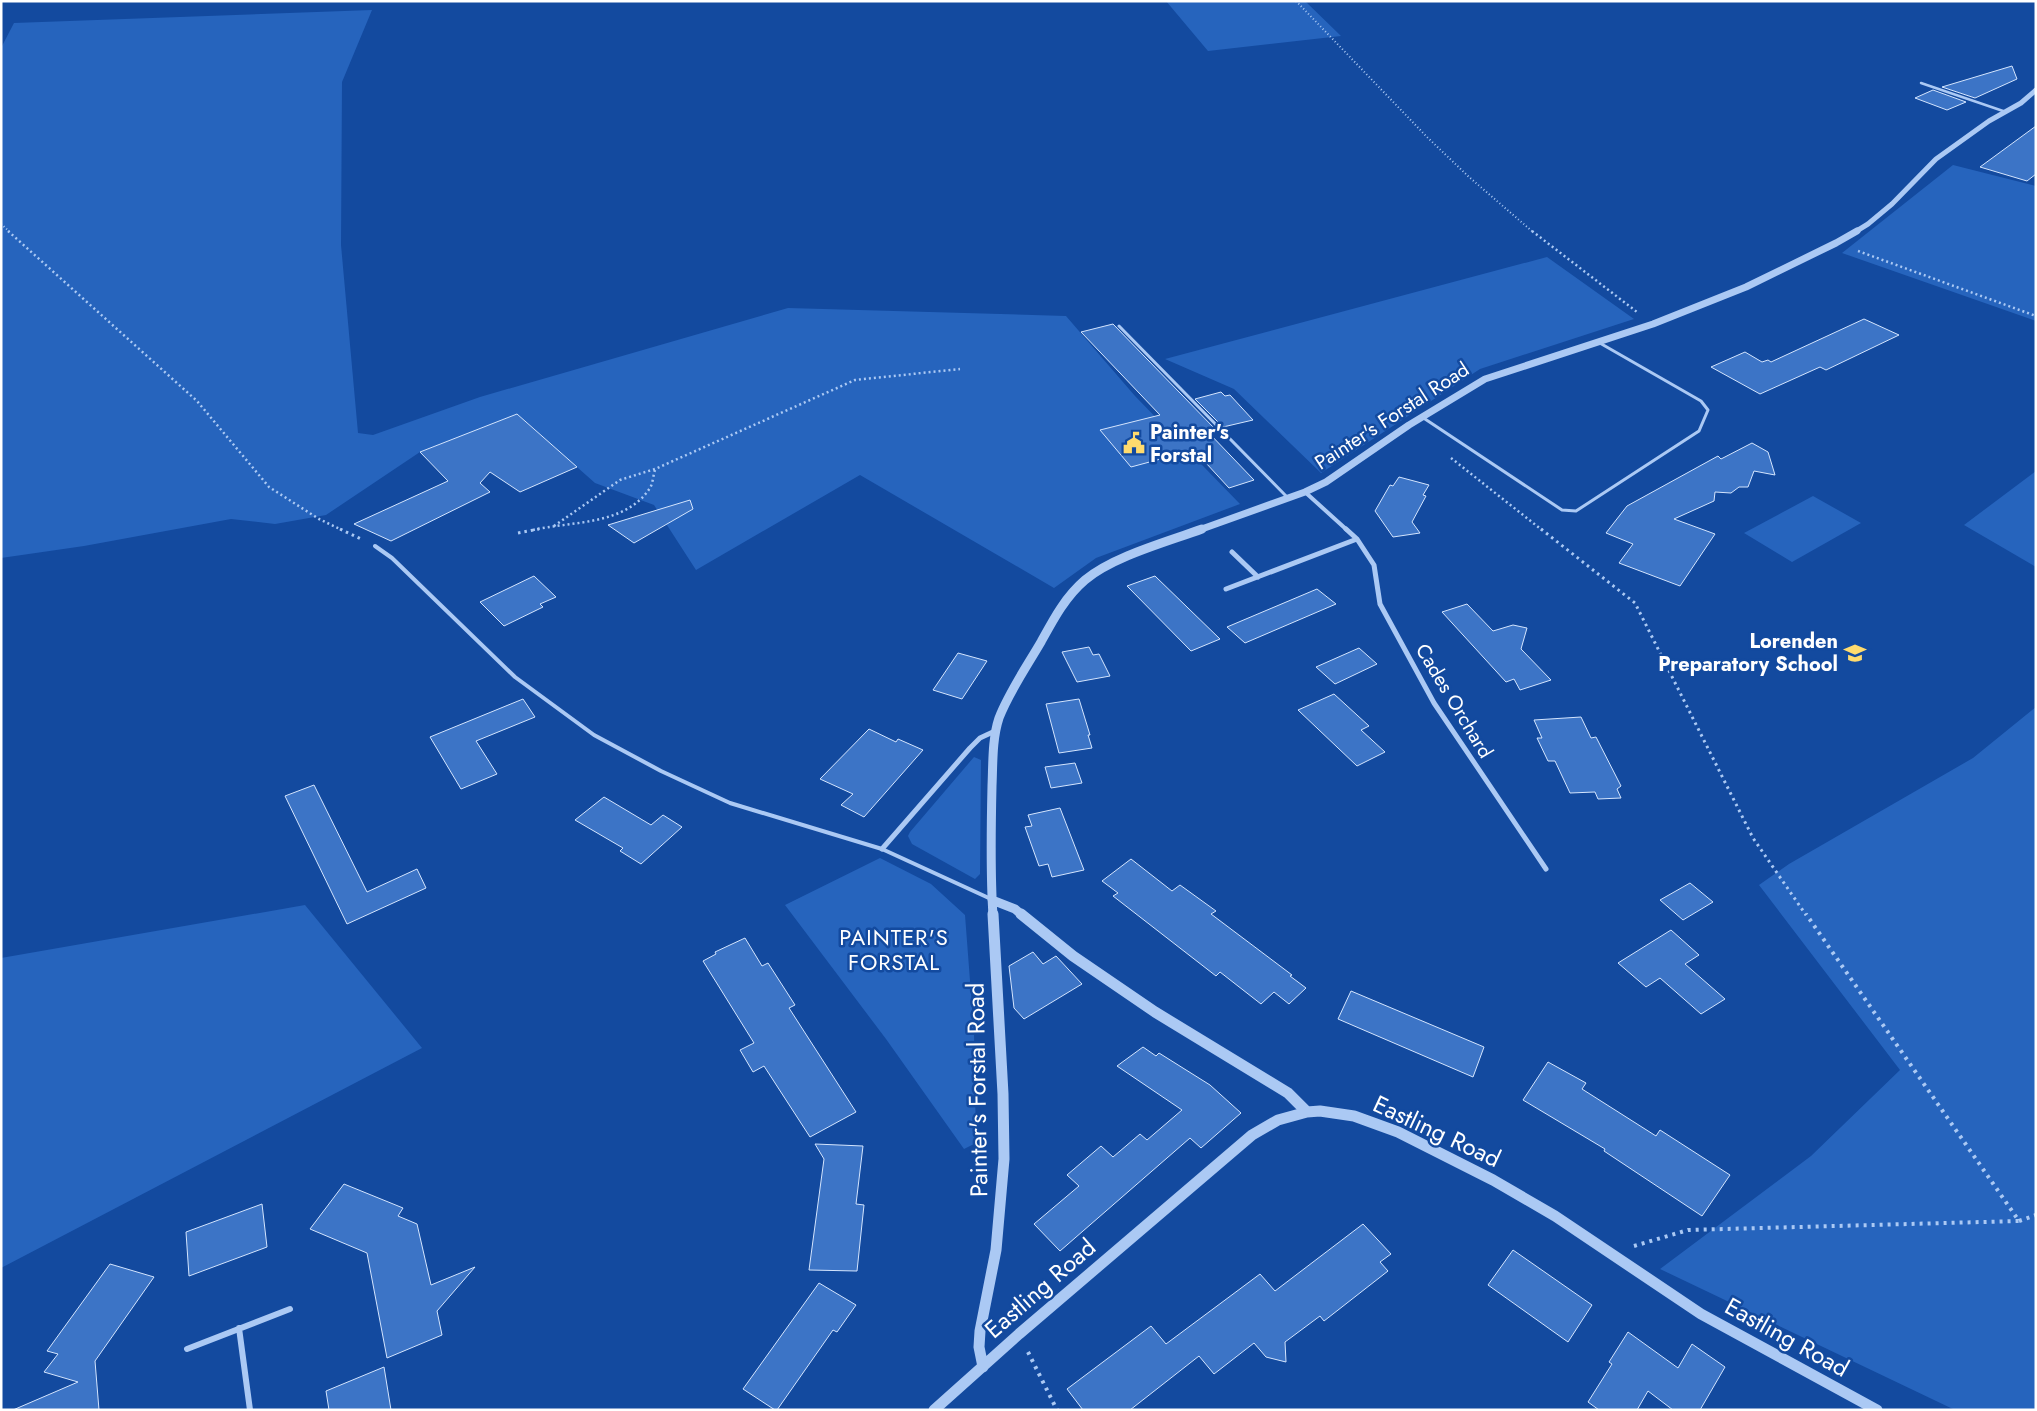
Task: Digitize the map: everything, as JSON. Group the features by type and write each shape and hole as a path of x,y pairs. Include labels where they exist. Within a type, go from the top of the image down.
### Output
{"street":[{"name":"Painter's Forstal Road","path":"984,1367 979,1347 980,1331 996,1250 1004,1159 1003,1094 992,900 991,771 995,731 1006,704 1068,598 1085,580 1110,565 1143,550 1305,492 1326,482 1422,417 1485,379 1653,324 1746,287 1836,244 1868,224 1936,159 1989,121 2021,103 2036,90"},
{"name":"Cades Orchard","path":"1305,492 1357,539 1374,565 1380,604 1434,703 1546,869"},
{"path":"1226,589 1357,539"},
{"path":"1232,552 1258,577"},
{"path":"882,849 970,748 980,738 995,731"},
{"path":"992,900 1015,909 1074,956 1162,1017 1288,1093 1307,1112"},
{"name":"Eastling Road","path":"934,1410 1019,1334 1252,1135 1278,1120 1307,1112 1320,1111 1369,1120 1420,1142 1501,1184 1611,1253 1701,1314 1877,1410"},
{"path":"187,1349 290,1309"},
{"path":"239,1328 250,1410"}],"lane":[{"path":"1920,82 2006,112"},
{"path":"1119,326 1288,498"},
{"path":"1422,417 1562,510 1576,511 1699,431 1706,419 1708,410 1701,401 1598,342"},
{"path":"376,546 392,558 515,677 594,735 660,771 730,803 882,849 992,900"}],"path":[{"path":"1296,1 1445,155 1501,205 1585,274 1653,324"},
{"path":"1,224 197,401 269,487 319,519 376,546"},
{"path":"1836,244 2036,316"},
{"path":"554,526 620,480 655,469 855,380 960,369"},
{"path":"1448,456 1635,603 1752,838 2019,1221"},
{"path":"518,533 554,526 588,523 610,516 635,504 650,487 655,469"},
{"path":"1611,1253 1688,1230 2019,1221 2036,1215"},
{"path":"1019,1334 1057,1410"}],"shaded area":[{"path":"1166,1 1305,1 1341,36 1208,51"},
{"path":"372,10 342,82 341,245 358,433 373,435 480,397 788,308 1066,316 1135,396 1240,504 1096,558 1054,588 860,475 696,570 654,505 595,483 517,414 420,452 326,515 275,524 231,519 84,546 1,558 1,48 14,23"},
{"path":"1953,165 2036,186 2036,321 1842,253"},
{"path":"1547,257 1634,319 1480,369 1321,473 1234,389 1165,359"},
{"path":"2036,471 2036,567 1964,525"},
{"path":"1813,496 1861,523 1792,562 1744,533"},
{"path":"2036,707 2036,1410 1955,1410 1660,1269 1811,1156 1900,1070 1759,885 1789,864 1973,758"},
{"path":"974,757 981,760 980,874 975,879 912,844 908,836"},
{"path":"880,858 931,884 965,915 974,1033 976,1143 964,1149 886,1039 785,905"},
{"path":"305,905 422,1048 1,1268 1,958"}],"building":[{"path":"2012,66 2017,79 1975,98 1942,87"},
{"path":"1933,90 1966,102 1947,110 1915,98"},
{"path":"2036,126 2036,174 2027,181 1980,167"},
{"path":"1864,319 1899,335 1826,370 1820,367 1760,394 1711,367 1745,352 1762,362 1768,360 1771,362"},
{"path":"1113,324 1215,429 1207,431 1254,480 1229,488 1194,450 1131,467 1100,430 1160,415 1081,332"},
{"path":"1221,392 1225,396 1230,395 1253,420 1223,427 1195,399"},
{"path":"517,414 577,467 520,492 490,472 480,483 490,492 391,541 354,524 448,481 420,452"},
{"path":"1752,443 1768,452 1775,475 1754,471 1748,487 1739,487 1731,493 1715,492 1714,501 1674,519 1715,534 1680,586 1619,563 1633,544 1606,533 1627,506 1718,456 1721,459"},
{"path":"1399,477 1429,485 1423,495 1426,496 1412,522 1420,533 1393,537 1375,511 1390,485 1393,486"},
{"path":"690,500 693,509 634,543 608,525"},
{"path":"534,576 556,597 540,604 543,607 504,626 480,602"},
{"path":"1155,576 1220,639 1191,651 1127,586"},
{"path":"1317,589 1336,604 1245,643 1227,627"},
{"path":"1467,604 1493,631 1513,625 1527,628 1521,649 1551,680 1520,690 1514,679 1506,682 1442,612"},
{"path":"1089,647 1093,655 1099,654 1110,676 1077,682 1062,652"},
{"path":"1359,648 1377,664 1335,684 1316,667"},
{"path":"958,653 987,661 962,699 933,690"},
{"path":"1334,694 1369,726 1361,730 1385,752 1357,766 1298,710"},
{"path":"523,699 535,717 476,741 497,774 461,789 430,737"},
{"path":"1079,699 1092,748 1059,753 1046,704"},
{"path":"1581,717 1591,738 1596,737 1621,786 1617,789 1621,798 1598,799 1595,792 1570,793 1555,761 1548,761 1537,738 1542,738 1534,720"},
{"path":"869,729 896,742 898,739 923,750 864,817 841,805 853,794 820,779"},
{"path":"1075,763 1082,783 1051,788 1045,767"},
{"path":"314,785 367,892 417,869 426,888 347,924 285,796"},
{"path":"604,797 651,825 663,815 682,827 641,864 620,851 623,848 575,820"},
{"path":"1060,808 1084,870 1052,877 1048,864 1039,866 1025,827 1032,826 1028,815"},
{"path":"1131,859 1172,891 1180,885 1216,911 1211,914 1292,975 1290,976 1306,988 1289,1004 1274,992 1261,1004 1220,972 1216,976 1113,896 1118,893 1102,881"},
{"path":"1690,883 1713,902 1683,920 1660,900"},
{"path":"1671,930 1699,955 1685,964 1725,999 1701,1014 1660,978 1646,987 1618,963"},
{"path":"745,938 762,966 768,963 795,1005 789,1008 856,1112 810,1137 764,1066 753,1072 740,1050 754,1043 703,961 716,954 715,952"},
{"path":"1033,952 1043,964 1056,956 1082,984 1024,1019 1014,1008 1009,966"},
{"path":"1351,991 1484,1047 1473,1077 1338,1019"},
{"path":"1143,1047 1156,1056 1159,1053 1210,1085 1241,1113 1201,1148 1190,1138 1060,1251 1034,1224 1079,1186 1067,1175 1101,1146 1113,1157 1140,1134 1147,1140 1182,1110 1117,1066"},
{"path":"1548,1062 1586,1083 1582,1089 1656,1136 1660,1130 1730,1175 1702,1216 1604,1151 1605,1149 1523,1100"},
{"path":"815,1144 863,1146 856,1204 864,1205 857,1271 809,1270 824,1159"},
{"path":"344,1184 403,1208 398,1216 417,1224 431,1285 475,1267 437,1311 442,1335 387,1358 367,1253 310,1229"},
{"path":"262,1204 267,1247 189,1276 186,1232"},
{"path":"1363,1224 1391,1254 1380,1262 1388,1271 1324,1321 1320,1316 1285,1342 1286,1362 1266,1357 1254,1343 1214,1374 1199,1356 1130,1410 1083,1410 1067,1389 1151,1326 1166,1344 1260,1274 1275,1291"},
{"path":"1513,1250 1592,1305 1568,1342 1488,1285"},
{"path":"110,1264 154,1277 95,1361 99,1410 13,1410 78,1382 44,1372 58,1354 47,1351"},
{"path":"819,1283 856,1305 837,1332 833,1330 777,1410 775,1410 743,1389"},
{"path":"1628,1332 1678,1368 1692,1344 1725,1367 1700,1410 1673,1410 1648,1391 1637,1410 1599,1410 1588,1402 1612,1364 1609,1362"},
{"path":"384,1367 391,1410 329,1410 326,1391"}],"place":[{"name":"Painter's Forstal","path":"1134,443"},
{"name":"Lorenden Preparatory School","path":"1855,653"}],"district":[{"name":"PAINTER'S FORSTAL","path":"894,950"}]}
